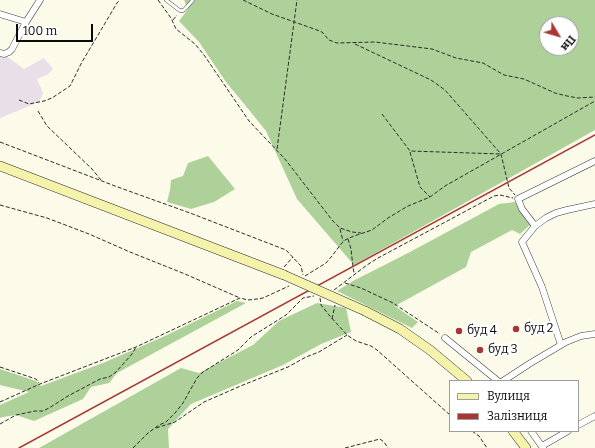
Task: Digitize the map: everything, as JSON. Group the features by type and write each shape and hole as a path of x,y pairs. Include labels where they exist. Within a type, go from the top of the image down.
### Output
{"main road":[{"path":"0,166 336,294 400,329 430,350 466,380"},
{"path":"514,432 526,448"}],"street":[{"path":"0,53 4,54 9,52 40,0"},
{"path":"0,14 26,22"},
{"path":"535,226 522,209 518,199 595,161"},
{"path":"561,345 542,287 522,242 535,226 546,218 556,213 595,204"},
{"path":"504,380 573,338 595,334"},
{"path":"445,338 497,380"},
{"path":"579,424 595,416"},
{"path":"532,432 543,447 566,432"}],"lane":[{"path":"166,0 180,11 184,10 192,0"}],"path":[{"path":"19,100 29,104 44,101 52,98 70,86 82,62 120,0"},
{"path":"158,0 173,21 176,29 195,44 204,55 249,121 296,172 332,220 340,228 361,234"},
{"path":"243,0 272,14 322,32 329,40 337,44 375,42 432,49 456,58 483,63 504,75 524,79 555,93 578,98 595,97"},
{"path":"277,150 297,0"},
{"path":"173,21 180,11"},
{"path":"355,43 439,85 501,154 509,188 518,199"},
{"path":"0,142 286,250 301,266 303,278 326,263 348,238 372,230 408,206 430,197 445,186 595,101"},
{"path":"38,111 47,126 102,180"},
{"path":"382,114 410,151 420,187 430,197"},
{"path":"410,151 501,154"},
{"path":"332,319 336,294 344,283 378,258 494,196 500,195 518,199"},
{"path":"0,205 47,218 89,234 240,298 248,300 262,298 292,284"},
{"path":"340,228 343,242"},
{"path":"348,238 355,274"},
{"path":"281,274 293,257"},
{"path":"344,283 361,288 394,303 445,338"},
{"path":"133,448 155,428 166,422 175,413 183,403 197,378 203,372 238,350 251,337 286,315 303,298 316,296"},
{"path":"320,296 321,305 347,335 356,342 365,343 371,346 449,414"},
{"path":"0,402 40,384 136,347 240,298"},
{"path":"155,428 175,422 204,402 288,367 319,352 347,335"},
{"path":"0,424 16,414 43,411 50,408 68,396 100,379 108,377 116,372 132,354 136,347"},
{"path":"0,367 36,379 40,384"},
{"path":"473,432 479,436 487,448"},
{"path":"345,448 380,439 388,448"}],"shaded area":[{"path":"0,54 5,55 24,69 44,58 53,69 47,75 37,79 43,93 39,102 0,118"}],"green space":[{"path":"184,0 595,0 595,130 354,265 297,199 266,131 226,82 199,42 179,21 188,9"},
{"path":"208,156 235,189 214,202 191,209 167,202 171,180 183,176 188,163"},
{"path":"515,202 530,225 520,234 512,230 471,252 466,267 395,306 418,322 412,328 337,291 353,281 499,204"},
{"path":"237,301 246,303 117,373 109,383 91,387 83,399 34,421 16,415 0,418 0,405 29,392 0,385 0,369 36,381 41,386 103,363 165,336"},
{"path":"317,303 346,308 351,332 321,344 283,365 191,404 168,429 169,448 39,448 181,368 199,373 253,345 279,321"}],"railway":[{"path":"19,448 595,135"}],"place":[{"name":"буд 2","path":"516,329"},
{"name":"буд 4","path":"459,331"},
{"name":"буд 3","path":"480,350"}]}
